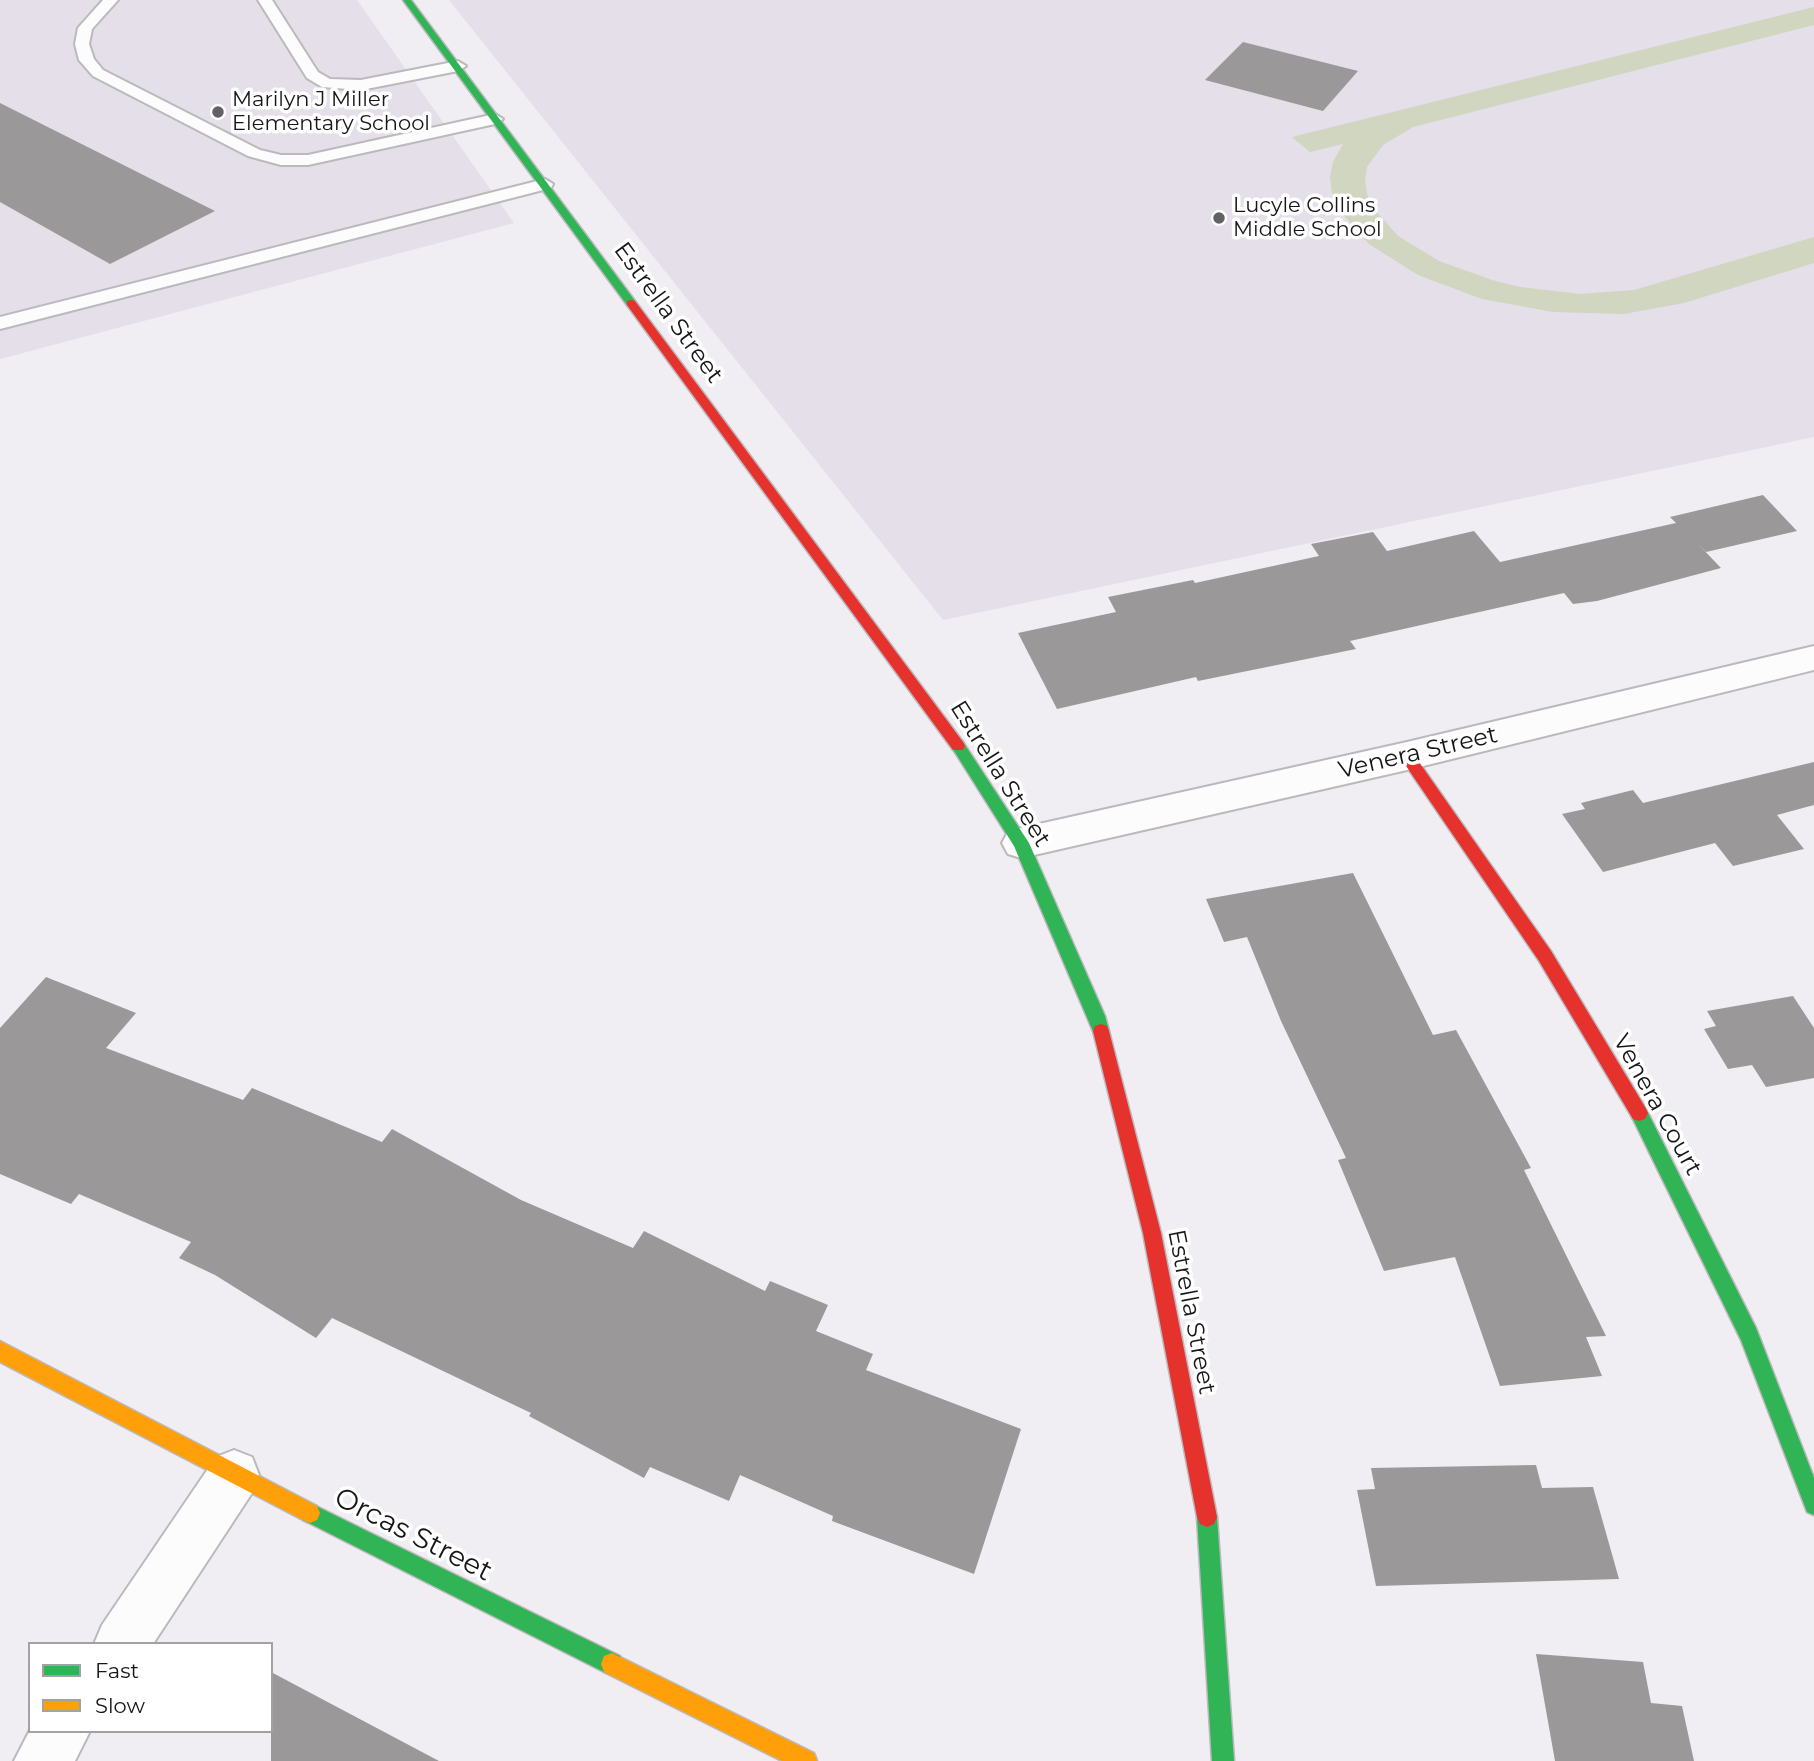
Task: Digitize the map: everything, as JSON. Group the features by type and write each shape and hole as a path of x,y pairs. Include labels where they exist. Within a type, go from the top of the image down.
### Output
{"street":[{"name":"Estrella Street","path":"407,0 942,723 1021,843 1097,1016 1152,1234 1207,1510 1223,1761"},
{"name":"Venera Street","path":"1021,843 1407,756 1814,658"},
{"name":"Venera Court","path":"1407,756 1545,956 1646,1125 1749,1335 1814,1505"},
{"name":"Orcas Street","path":"0,1351 234,1475 806,1761"},
{"path":"122,1642 234,1475"},
{"path":"43,1761 61,1733"}],"lane":[{"path":"111,0 85,28 82,44 87,60 99,73 254,153 281,160 308,160 495,119"},
{"path":"265,0 312,75 327,84 361,85 458,66"},
{"path":"0,323 544,184"}],"shaded area":[{"name":"Marilyn J Miller Elementary School","path":"0,0 357,0 514,223 0,359"},
{"name":"Lucyle Collins Middle School","path":"449,0 1814,0 1814,437 943,620"}],"green space":[{"path":"1814,7 1814,25 1413,127 1383,145 1367,167 1367,194 1373,208 1398,236 1439,261 1520,287 1580,294 1634,290 1814,237 1814,263 1684,303 1624,314 1553,312 1482,299 1418,275 1369,244 1339,210 1332,193 1330,177 1333,162 1343,144 1310,152 1292,137"}],"building":[{"path":"1243,42 1358,71 1323,111 1205,80"},
{"path":"0,103 215,211 110,264 0,202"},
{"path":"1763,495 1797,531 1706,552 1698,544 1721,568 1597,601 1573,604 1564,593 1350,641 1356,649 1198,681 1196,677 1057,709 1018,633 1116,612 1108,597 1193,580 1195,583 1319,556 1311,544 1373,532 1387,551 1474,531 1500,562 1676,523 1670,517"},
{"path":"1814,762 1814,805 1777,815 1804,849 1733,866 1715,843 1603,872 1562,814 1585,809 1581,803 1633,790 1643,803"},
{"path":"1353,873 1433,1035 1456,1030 1531,1168 1524,1170 1606,1336 1586,1337 1602,1376 1500,1386 1455,1257 1384,1271 1338,1160 1346,1158 1281,1021 1247,937 1224,942 1206,899"},
{"path":"46,977 136,1013 106,1048 243,1100 252,1088 382,1142 392,1129 521,1200 633,1248 644,1231 765,1291 770,1281 828,1305 816,1331 873,1354 866,1370 1021,1429 974,1574 832,1521 833,1516 740,1475 729,1501 650,1467 644,1478 529,1416 531,1413 332,1318 316,1338 215,1275 179,1258 191,1242 79,1194 71,1204 0,1174 0,1028"},
{"path":"1793,996 1814,1028 1814,1078 1766,1087 1752,1065 1728,1069 1704,1029 1716,1026 1707,1011"},
{"path":"1536,1465 1542,1488 1593,1487 1619,1579 1376,1586 1357,1490 1375,1489 1371,1468"},
{"path":"1536,1654 1643,1662 1651,1703 1682,1706 1694,1761 1555,1761"},
{"path":"273,1673 439,1761 271,1761"}],"traffic: fast":[{"path":"407,0 631,303"},
{"path":"958,746 1021,843 1097,1016 1101,1031"},
{"path":"1639,1113 1749,1335 1814,1505"},
{"path":"310,1513 612,1664"},
{"path":"1207,1517 1223,1761"}],"traffic: slow":[{"path":"0,1351 310,1513"},
{"path":"612,1664 806,1761"}],"traffic: jam":[{"path":"631,303 958,746"},
{"path":"1407,756 1545,956 1639,1113"},
{"path":"1101,1031 1152,1233 1207,1517"}],"place":[{"name":"Marilyn J Miller Elementary School","path":"218,112"},
{"name":"Lucyle Collins Middle School","path":"1219,218"}]}
